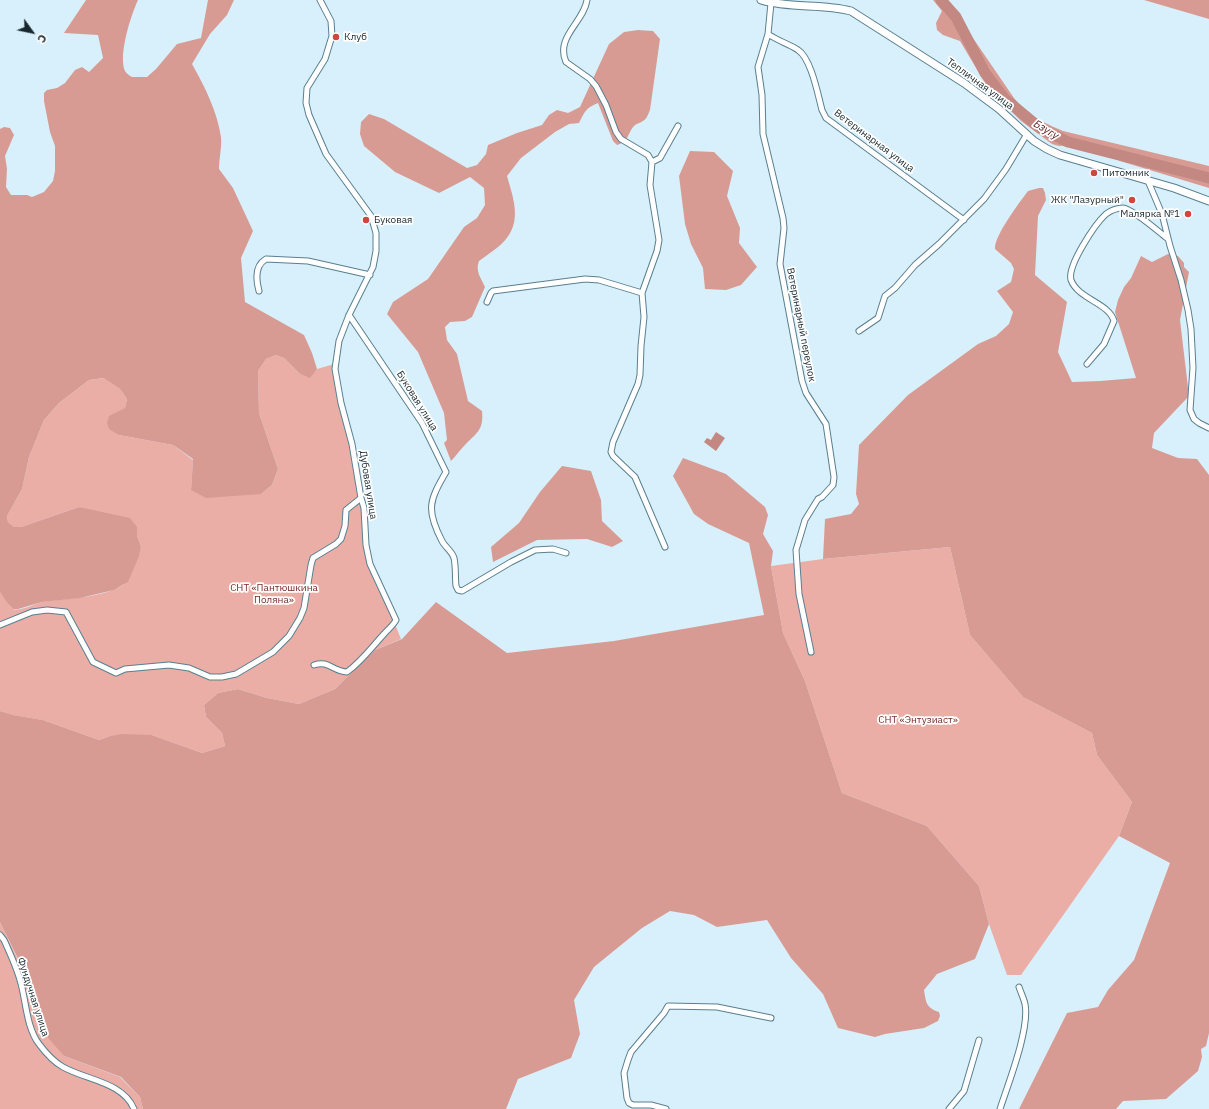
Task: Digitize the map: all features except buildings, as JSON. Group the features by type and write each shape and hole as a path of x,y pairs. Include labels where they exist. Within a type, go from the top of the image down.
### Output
{"street":[{"path":"320,0 331,22 332,36 325,60 307,88 306,104 309,115 326,154 345,182 363,204 374,222 376,234 376,247 370,275 349,315"},
{"path":"587,0 586,8 564,44 564,57 566,62 590,79 596,86 606,105 619,137 624,142 648,155 652,162 650,185 659,240 658,251 642,293 644,317 638,384 611,448 611,452 613,456 635,477 665,547"},
{"name":"Тепличная улица","path":"761,0 771,3 820,6 840,8 851,11 964,83 999,109 1027,134 1047,149 1060,155 1148,180 1209,201"},
{"path":"768,34 771,3"},
{"name":"Ветеринарная улица","path":"768,34 776,40 799,50 806,57 822,110 826,118 964,220"},
{"name":"Ветеринарный переулок","path":"768,34 758,67 762,95 763,134 784,228 780,264 802,381 806,393 826,424 834,477 833,484 822,497 818,499 805,520 796,550 799,594 811,652"},
{"path":"652,162 660,158 678,126"},
{"path":"859,331 878,318 885,296 903,279 915,264 964,220 984,199 1006,169 1027,134"},
{"path":"1148,180 1162,214 1181,280 1191,328 1193,368 1190,410 1194,419 1199,424 1209,428"},
{"path":"1087,364 1104,344 1114,321 1110,313 1078,290 1073,285 1070,278 1071,269 1077,256 1090,235 1107,214 1125,208 1133,212 1168,239"},
{"path":"259,291 256,282 257,269 262,261 266,259 308,261 370,275"},
{"path":"487,302 493,291 585,279 599,280 642,293"},
{"name":"Дубовая улица","path":"314,665 321,663 343,672 347,672 374,647 384,633 393,626 396,620 370,564 366,546 365,513 352,444 341,403 335,370 339,341 349,315"},
{"name":"Буковая улица","path":"349,315 422,424 446,472 439,484 433,500 431,512 442,542 450,551 454,560 456,586 458,590 462,591 510,562 535,550 552,549 566,553"},
{"path":"0,625 32,612 47,610 66,612 93,662 116,673 124,669 169,665 189,668 210,677 222,677 236,674 273,652 289,636 304,608 310,565 313,558 336,544 341,539 345,526 346,510 361,498"},
{"name":"Фундучная улица","path":"0,935 4,940 20,980 32,1029 38,1042 46,1052 62,1066 123,1093 134,1109"},
{"path":"1000,1109 1014,1068 1025,1026 1025,1005 1019,987"},
{"path":"666,1109 652,1105 633,1105 629,1103 624,1073 631,1052 664,1013 668,1006 717,1007 771,1018"},
{"path":"950,1109 964,1091 979,1040"}],"green space":[{"name":"СНТ «Пантюшкина Поляна»","path":"276,355 284,358 300,374 309,377 317,369 334,364 366,512 364,546 401,639 375,650 335,689 299,704 267,698 238,689 218,693 204,705 206,717 222,733 225,746 202,753 152,735 110,736 99,740 43,720 12,715 0,711 0,592 11,607 16,610 43,602 86,597 108,592 118,588 128,581 141,546 137,536 137,527 79,507 21,527 14,527 8,522 7,516 22,489 29,457 44,420 59,403 89,380 105,378 120,389 127,399 119,435 173,445 193,460 191,490 261,494 272,485 278,469 259,413 258,371 266,359"},
{"name":"СНТ «Энтузиаст»","path":"950,547 970,635 1023,697 1092,733 1097,755 1132,802 1119,836 1021,975 1007,975 989,924 979,886 927,826 842,793 805,681 783,633 771,566 823,559"},
{"path":"0,922 64,1056 120,1077 140,1097 143,1109 0,1109"}],"shaded area":[{"path":"86,0 138,0 126,35 123,64 126,72 132,77 147,77 156,69 177,44 201,38 208,0 234,0 227,15 210,34 192,64 210,99 217,118 221,137 219,169 233,188 253,231 241,258 245,302 304,335 317,369 310,378 300,374 284,358 276,355 266,359 258,371 259,413 278,469 272,485 261,494 206,498 191,490 193,459 173,445 119,435 109,429 107,423 109,416 125,408 127,399 120,389 104,378 89,380 59,403 44,420 29,457 22,489 7,516 8,522 14,527 21,527 79,507 130,518 137,527 137,536 141,546 139,556 128,582 114,590 80,598 42,602 13,609 0,592 0,129 4,127 10,128 14,135 5,156 7,169 6,187 11,195 27,195 32,197 44,192 53,181 55,171 55,146 50,132 44,101 44,93 47,90 57,88 65,83 75,70 82,67 89,72 103,58 98,35 64,33"},
{"path":"933,0 944,0 951,6 1014,98 1036,118 1063,131 1209,166 1209,188 1120,161 1099,150 1070,145 1059,146 1052,144 1021,121 988,88 960,41 943,35 937,30 936,23 942,11"},
{"path":"1144,0 1209,0 1209,19"},
{"path":"638,30 653,31 660,39 650,110 646,119 636,124 624,142 617,145 613,141 598,103 586,110 579,123 569,124 555,132 521,158 507,176 515,208 514,224 511,232 500,245 479,261 478,271 485,287 472,317 465,321 450,322 445,327 447,340 457,354 468,401 482,411 482,423 478,431 451,461 444,443 447,440 444,413 418,352 387,314 393,302 428,279 464,227 477,218 485,205 484,188 470,177 439,193 395,172 364,146 360,134 361,122 369,114 384,119 467,168 477,165 486,154 488,145 542,125 549,115 557,110 568,113 580,107 609,44 624,32"},
{"path":"690,151 714,152 733,171 727,196 740,228 739,243 757,267 741,285 726,290 705,289 703,268 691,244 685,224 679,176"},
{"path":"1043,188 1046,200 1038,216 1035,275 1067,302 1058,352 1072,382 1136,378 1115,312 1118,300 1124,287 1131,278 1141,256 1152,262 1168,254 1178,256 1184,263 1184,267 1189,272 1180,320 1189,396 1154,433 1152,448 1178,458 1197,459 1209,475 1209,1033 1206,1046 1201,1049 1202,1057 1198,1071 1166,1099 1123,1101 1116,1109 1019,1109 1067,1013 1098,1007 1108,990 1134,960 1170,863 1119,836 1132,802 1097,755 1092,733 1023,697 970,635 950,547 823,559 825,519 851,514 859,504 856,494 859,445 908,395 978,344 996,336 1009,324 1013,312 997,291 1011,282 1014,269 1011,263 995,249 996,243 998,236 1028,191"},
{"path":"716,432 725,438 716,451 704,442 707,438 711,440"},
{"path":"683,458 726,474 765,507 768,515 763,534 773,551 771,566 783,633 805,681 842,793 927,826 979,886 989,924 975,959 937,974 924,990 927,1004 931,1009 939,1012 940,1016 938,1021 924,1028 875,1037 838,1028 823,994 791,958 767,920 717,927 694,915 670,911 642,928 594,967 574,1000 580,1034 571,1058 518,1079 506,1109 143,1109 140,1097 121,1077 64,1056 44,1033 24,971 0,922 0,711 13,715 43,720 99,740 122,734 152,735 202,753 225,746 222,733 206,717 204,705 218,693 238,689 267,698 299,704 335,689 375,650 402,639 436,602 507,653 614,641 764,615 749,543 708,524 694,514 673,476"},
{"path":"562,466 591,471 601,500 602,521 623,541 612,547 587,539 537,540 493,562 491,547 519,523 540,492"}],"waterway":[{"name":"Бзугу","path":"941,0 956,17 985,73 1005,99 1040,128 1068,142 1209,178"}],"place":[{"name":"Клуб","path":"336,37"},
{"name":"Питомник","path":"1094,173"},
{"name":"ЖК \"Лазурный\"","path":"1132,200"},
{"name":"Малярка №1","path":"1188,214"},
{"name":"Буковая","path":"366,220"}]}
